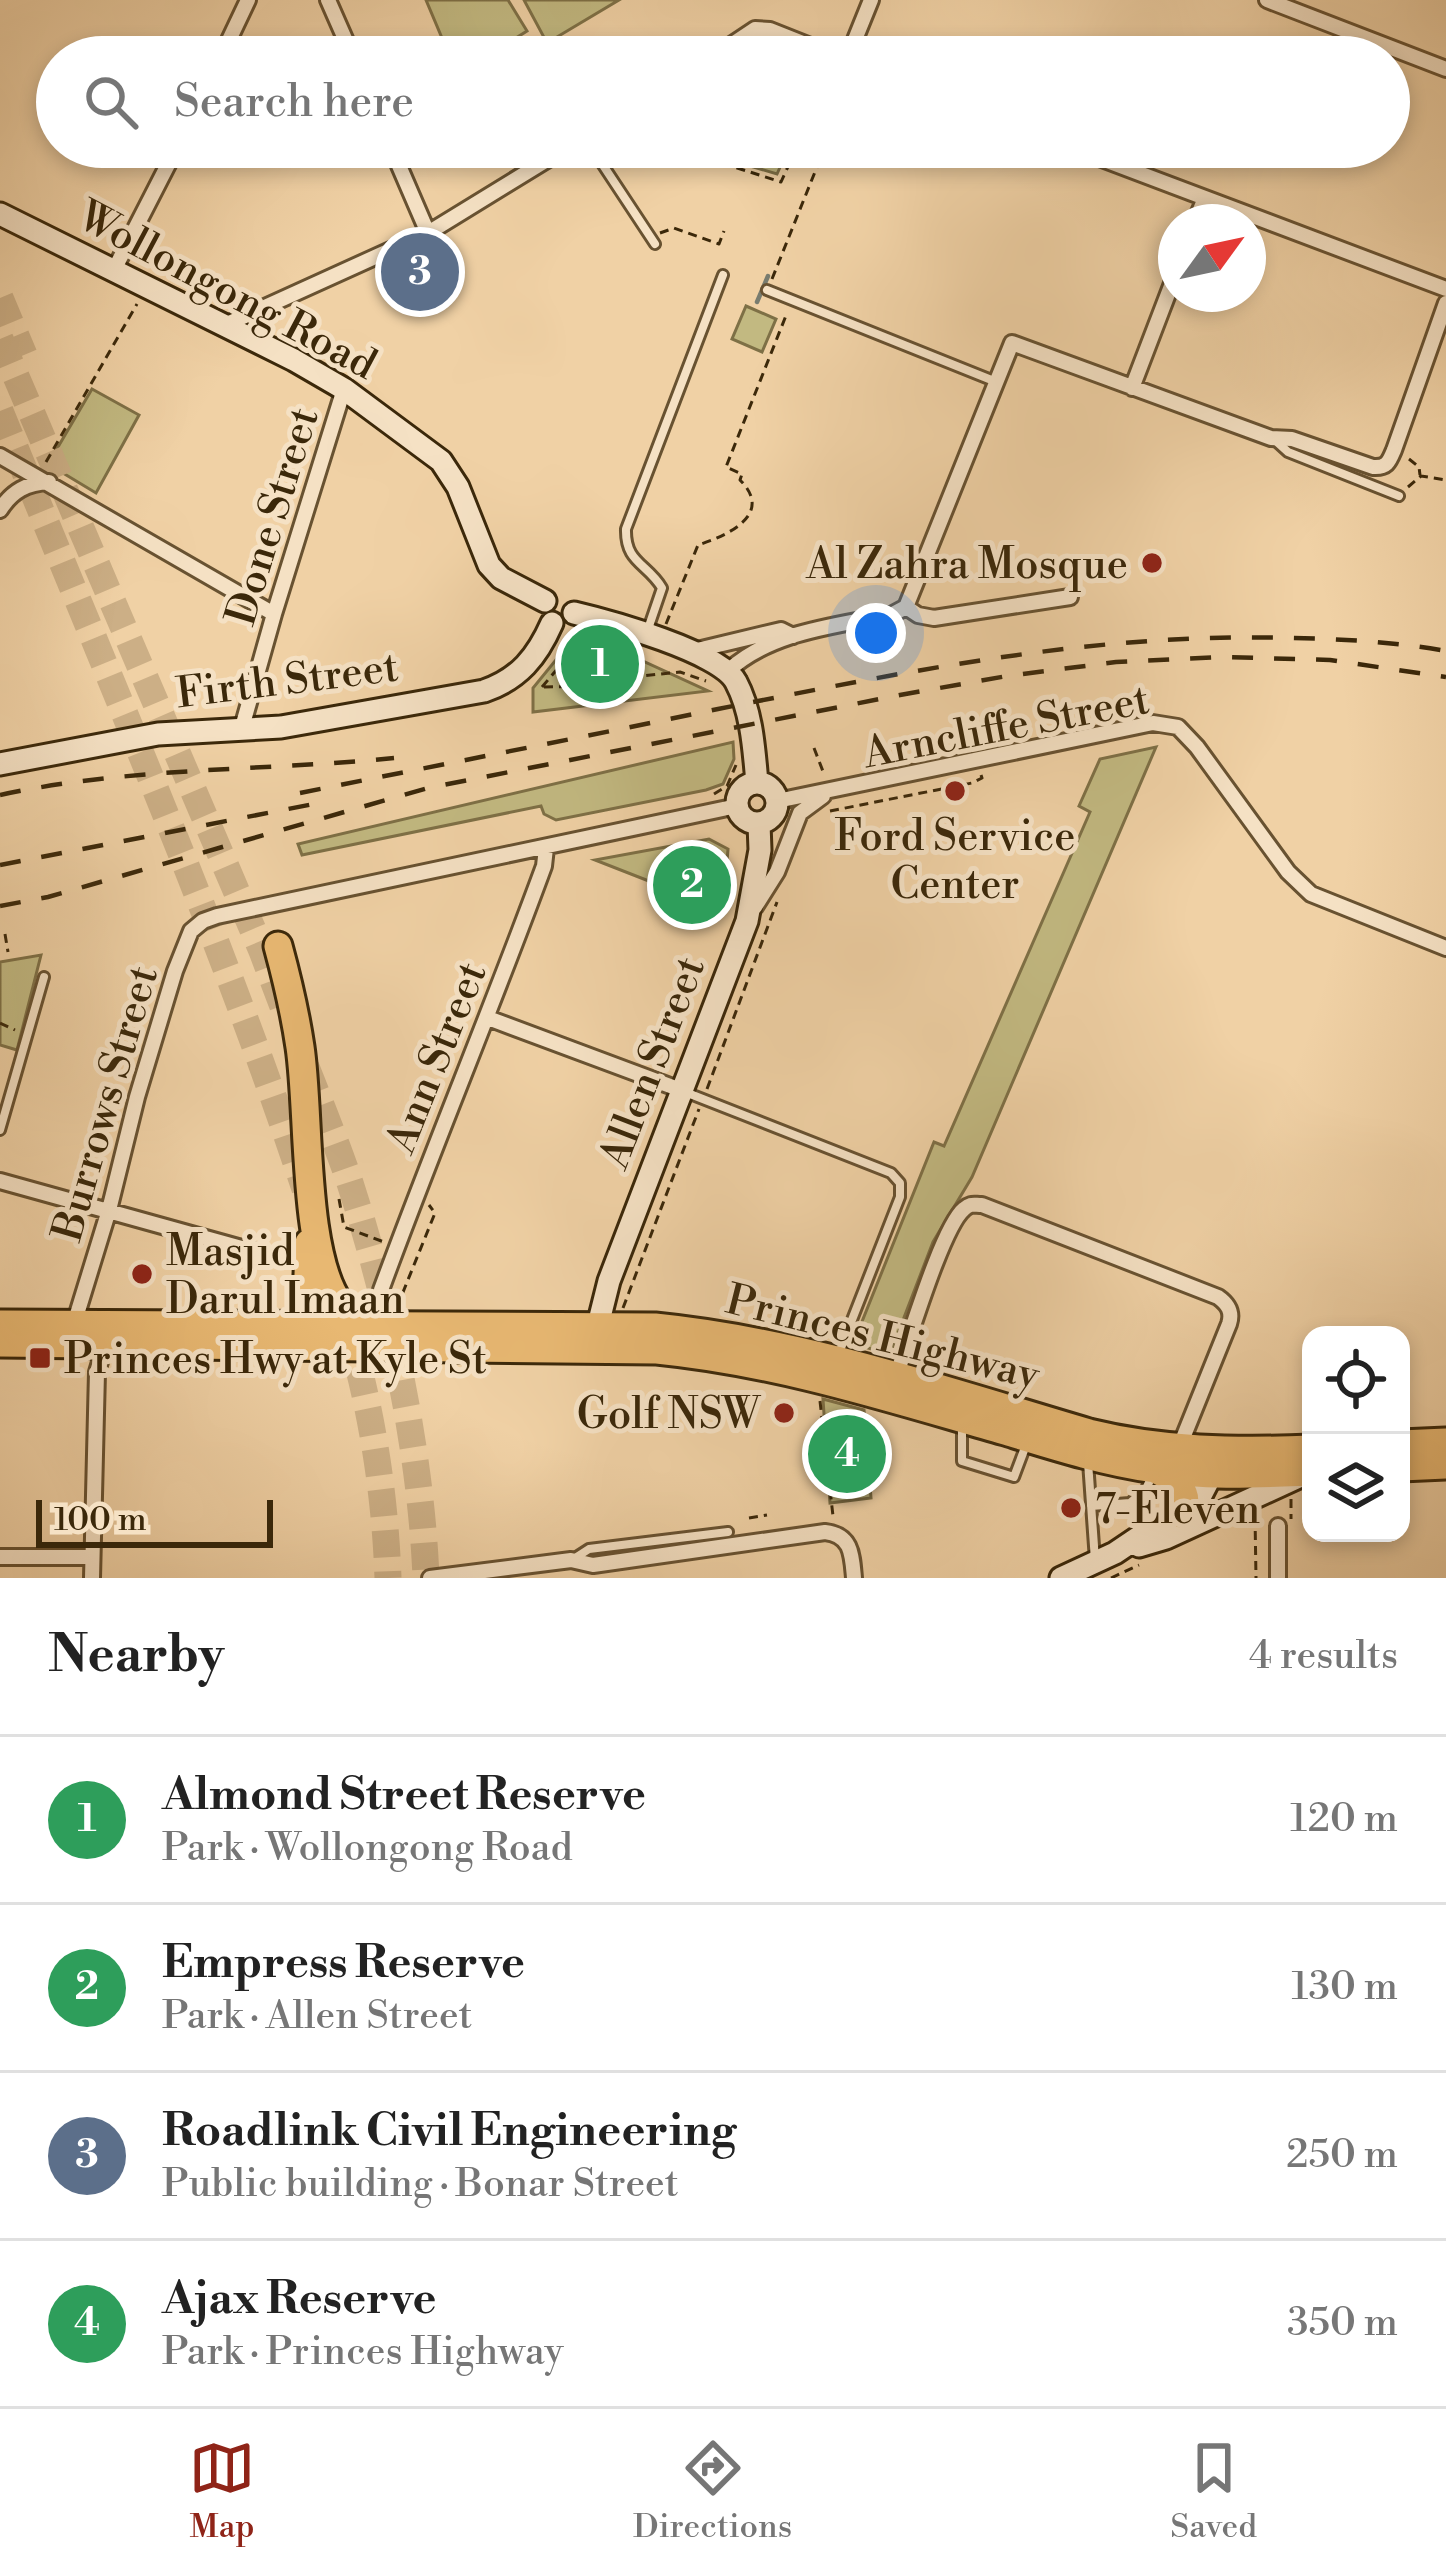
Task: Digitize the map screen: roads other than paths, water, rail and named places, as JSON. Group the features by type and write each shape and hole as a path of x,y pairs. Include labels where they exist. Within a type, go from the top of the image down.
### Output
{"highway":[{"path":"278,946 301,1047 326,1198 323,1261 338,1302 356,1319 395,1317"},
{"path":"273,1346 300,1325 326,1198"},
{"name":"Princes Highway","path":"0,1324 300,1325 395,1317 722,1334 836,1360 963,1419 1087,1455 1155,1469 1212,1474 1302,1465"},
{"name":"Princes Highway","path":"0,1343 657,1350 892,1387 1179,1449 1240,1452 1302,1463"},
{"path":"1410,1444 1446,1442"},
{"path":"1410,1467 1446,1465"},
{"path":"1155,1469 1183,1492 1186,1506 1170,1519"}],"street":[{"path":"231,36 248,0"},
{"path":"328,0 344,36"},
{"path":"856,36 871,0"},
{"path":"1267,0 1359,36"},
{"path":"744,36 755,29 785,36"},
{"path":"1410,56 1446,70"},
{"path":"113,270 166,168"},
{"path":"401,168 428,233"},
{"path":"225,326 428,233 534,168"},
{"path":"1125,168 1446,289"},
{"path":"1202,204 1204,198"},
{"name":"Wollongong Road","path":"0,214 344,389 441,461 458,487 489,565 501,578 548,612 552,594 567,595 574,613 653,638"},
{"path":"726,679 749,653 793,636 907,608 1012,343 1271,438 1292,439 1373,467 1388,464 1446,303"},
{"path":"1132,388 1161,312"},
{"name":"Done Street","path":"241,731 344,389"},
{"path":"0,457 274,614"},
{"path":"1,501 44,479"},
{"path":"907,608 934,618 1070,597"},
{"name":"Firth Street","path":"0,764 158,734 241,731 484,691 515,676 538,653 548,612"},
{"path":"690,652 781,630 793,636"},
{"path":"653,638 715,662 726,679 739,686 753,739 757,783"},
{"name":"Arncliffe Street","path":"777,802 1153,723 1178,727 1288,872 1311,894 1445,946"},
{"path":"546,848 728,808 742,790 757,783 768,787 777,802 774,814 759,824 728,808"},
{"path":"747,921 777,872 800,813 827,793"},
{"name":"Allen Street","path":"598,1325 610,1281 747,921 760,850 759,824"},
{"name":"Burrows Street","path":"74,1324 137,1097 187,938 197,925 217,916 546,848"},
{"name":"Ann Street","path":"381,1290 488,1018 544,866 546,848"},
{"path":"488,1018 681,1090"},
{"path":"0,1180 256,1252"},
{"path":"892,1387 942,1247 964,1209 982,1205 1226,1304 1231,1318 1179,1449"},
{"path":"39,1344 63,1335 74,1324"},
{"path":"92,1578 96,1387 105,1344"},
{"path":"1061,1578 1195,1507 1212,1474 1240,1452"},
{"path":"1105,1557 1166,1538 1302,1468"},
{"path":"1278,1526 1278,1578"},
{"path":"430,1578 571,1560 593,1565 825,1532 840,1535 850,1545 854,1578"},
{"path":"0,1557 92,1557"}],"lane":[{"path":"605,168 653,241"},
{"path":"653,638 662,588 631,556 626,530 723,275"},
{"path":"767,290 996,382"},
{"path":"1271,438 1288,452 1399,496"},
{"path":"0,1130 44,977"},
{"path":"681,1090 891,1172 900,1183 900,1197 836,1360"},
{"path":"963,1419 962,1460 1014,1477 1029,1438"},
{"path":"1087,1455 1091,1506 1105,1557"},
{"path":"1130,1503 1147,1489 1155,1469"},
{"path":"1091,1506 1130,1503 1170,1519"},
{"path":"571,1560 589,1550 728,1532"}],"waterway":[{"path":"757,302 768,276"}],"tunnel":[{"path":"0,298 24,355"},
{"path":"0,339 284,1009"},
{"path":"0,411 198,895 305,1189"},
{"path":"306,1067 349,1180 390,1326 410,1428 426,1578"},
{"path":"348,1329 376,1452 388,1578"}],"railway":[{"path":"300,793 861,681 1074,648 1146,641 1292,638 1446,651"},
{"path":"0,906 48,897 428,788 1007,676 1116,662 1223,657 1330,660 1446,677"},
{"path":"0,795 147,774 394,758"},
{"path":"0,865 324,802"}],"place":[{"name":"Roadlink Civil Engineering","path":"420,272"},
{"name":"Al Zahra Mosque","path":"1152,563"},
{"name":"Almond Street Reserve","path":"600,664"},
{"name":"Ford Service Center","path":"955,791"},
{"name":"Empress Reserve","path":"692,885"},
{"name":"Masjid Darul Imaan","path":"142,1274"},
{"name":"Princes Hwy at Kyle St","path":"40,1358"},
{"name":"Golf NSW","path":"784,1413"},
{"name":"Ajax Reserve","path":"847,1454"},
{"name":"7-Eleven","path":"1071,1508"}]}
